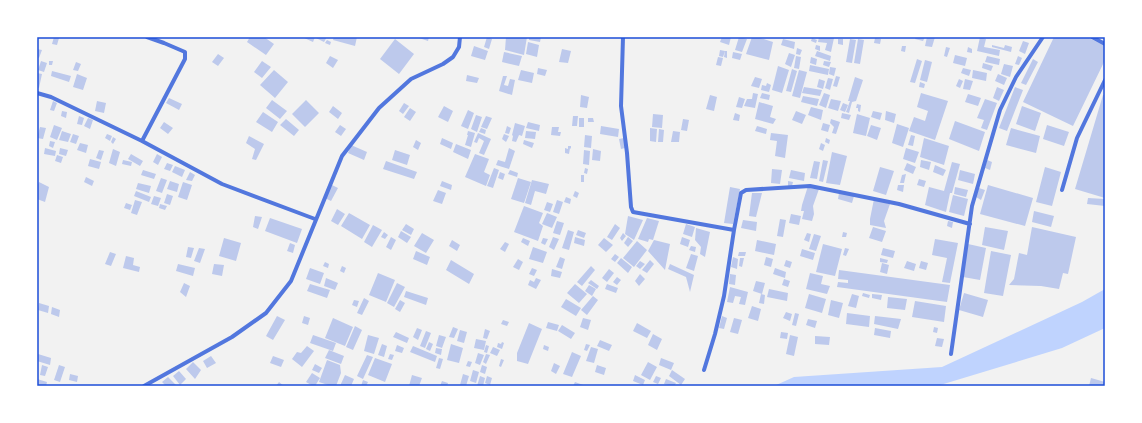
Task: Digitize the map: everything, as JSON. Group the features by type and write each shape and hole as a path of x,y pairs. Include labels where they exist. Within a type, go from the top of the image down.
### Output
{"street":[{"path":"142,141 186,59 186,52 147,37"},
{"path":"144,386 232,337 266,313 291,281 342,156 379,108 411,79 443,64 453,57 459,47 460,37"},
{"path":"623,37 621,106 627,153 631,207 633,212 734,230"},
{"path":"951,354 972,206 1000,110 1016,77 1043,37"},
{"path":"1092,37 1105,44"},
{"path":"1062,190 1077,138 1105,80"},
{"path":"37,93 51,97 142,141 222,184 315,219"},
{"path":"704,370 715,334 724,296 741,193 746,190 810,186 899,204 970,224"}],"water":[{"path":"1105,289 1105,328 1062,348 937,386 774,386 794,377 942,367 1082,302"}],"building":[{"path":"54,37 59,38 57,45 52,44"},
{"path":"250,37 264,37 274,44 266,55 247,42"},
{"path":"302,37 315,37 313,42"},
{"path":"327,37 324,42 316,38"},
{"path":"334,37 357,37 355,46 333,40"},
{"path":"416,37 429,37 428,41"},
{"path":"487,37 492,39 489,49 484,47"},
{"path":"506,37 527,37 524,55 505,50"},
{"path":"529,37 541,37 540,42 529,40"},
{"path":"722,37 731,37 729,45 720,42"},
{"path":"739,37 747,39 742,52 735,50"},
{"path":"752,37 773,42 769,60 746,54"},
{"path":"819,37 834,38 831,52 825,50 827,43 818,42"},
{"path":"916,37 925,37 923,41 915,39"},
{"path":"927,37 935,37 932,47 925,46"},
{"path":"980,37 986,39 984,47 1000,50 999,56 977,51"},
{"path":"1054,37 1087,37 1105,46 1105,60 1073,126 1023,102"},
{"path":"812,38 817,40 816,43 811,41"},
{"path":"875,38 881,39 880,44 874,43"},
{"path":"395,39 414,54 399,74 380,59"},
{"path":"783,39 795,42 794,49 781,45"},
{"path":"838,39 843,39 843,45 838,44"},
{"path":"850,39 856,40 852,63 846,62"},
{"path":"858,39 864,40 860,64 854,63"},
{"path":"327,40 331,42 330,45 325,43"},
{"path":"1023,41 1029,43 1025,54 1019,51"},
{"path":"528,42 539,45 537,57 526,54"},
{"path":"816,45 820,46 820,51 815,49"},
{"path":"992,45 1004,48 1005,45 1012,47 1011,52 992,47"},
{"path":"474,46 488,51 485,60 471,56"},
{"path":"902,46 906,46 905,52 901,51"},
{"path":"946,47 950,48 947,57 944,56"},
{"path":"968,47 972,49 972,53 967,52"},
{"path":"797,48 802,50 800,55 796,54"},
{"path":"37,49 42,50 39,58 37,57"},
{"path":"562,49 571,51 568,63 559,62"},
{"path":"720,50 725,51 723,57 719,56"},
{"path":"725,51 727,51 727,58 724,57"},
{"path":"817,51 831,56 830,61 815,56"},
{"path":"504,52 522,56 519,66 502,62"},
{"path":"733,52 742,54 740,60 732,58"},
{"path":"789,53 795,55 791,67 785,64"},
{"path":"218,54 224,58 218,66 212,62"},
{"path":"955,55 967,58 965,66 953,63"},
{"path":"330,56 338,60 333,68 326,63"},
{"path":"796,56 801,57 799,69 794,68"},
{"path":"987,56 1000,59 999,65 985,62"},
{"path":"1018,56 1022,58 1019,65 1015,64"},
{"path":"718,57 723,58 721,66 716,65"},
{"path":"811,57 817,59 816,65 810,63"},
{"path":"917,59 922,61 915,83 910,82"},
{"path":"1033,59 1038,62 1026,85 1021,83"},
{"path":"925,60 932,62 927,82 920,80"},
{"path":"41,61 47,63 44,72 38,70"},
{"path":"49,61 53,61 52,65 49,65"},
{"path":"262,61 271,67 262,78 254,72"},
{"path":"824,61 831,62 829,67 823,65"},
{"path":"76,62 81,64 78,71 73,70"},
{"path":"983,63 993,66 991,71 982,68"},
{"path":"1004,64 1013,66 1010,77 1001,74"},
{"path":"810,65 829,69 828,75 809,71"},
{"path":"778,66 789,70 782,93 772,90"},
{"path":"830,67 836,68 834,76 829,74"},
{"path":"538,68 547,70 545,76 537,74"},
{"path":"963,68 971,70 969,76 961,73"},
{"path":"792,69 797,71 791,92 786,91"},
{"path":"274,70 288,82 275,98 260,85"},
{"path":"521,70 534,73 532,83 518,80"},
{"path":"799,70 807,72 800,98 792,96"},
{"path":"973,70 987,73 986,81 972,78"},
{"path":"52,71 71,76 69,82 51,76"},
{"path":"37,73 42,74 39,88 37,87"},
{"path":"77,74 87,78 83,90 73,87"},
{"path":"998,74 1007,78 1004,85 995,81"},
{"path":"467,75 479,78 477,83 466,81"},
{"path":"503,76 507,76 504,85 508,86 510,79 515,80 512,95 499,91"},
{"path":"836,76 840,77 837,87 833,86"},
{"path":"755,77 762,79 759,88 751,86"},
{"path":"855,77 863,80 856,101 852,102 849,113 846,112"},
{"path":"828,78 833,79 830,90 825,88"},
{"path":"819,79 825,81 823,89 817,87"},
{"path":"959,79 963,81 960,88 956,86"},
{"path":"965,79 973,81 970,90 963,89"},
{"path":"920,82 925,84 924,88 919,87"},
{"path":"767,83 771,85 769,92 761,90 762,85 766,86"},
{"path":"804,87 822,90 820,96 802,93"},
{"path":"997,87 1004,90 999,101 993,98"},
{"path":"1015,87 1023,90 1007,131 999,128"},
{"path":"753,93 758,94 755,108 744,106 747,99 752,99"},
{"path":"762,93 770,95 769,100 760,98"},
{"path":"824,93 830,95 826,108 819,105"},
{"path":"921,93 948,101 935,140 909,131 914,117 925,121 928,111 917,107"},
{"path":"968,94 981,98 978,106 965,102"},
{"path":"581,95 589,97 587,108 580,107"},
{"path":"710,95 717,97 714,111 706,109"},
{"path":"1103,95 1105,95 1105,198 1075,189"},
{"path":"803,96 819,99 817,106 801,102"},
{"path":"739,97 745,99 742,108 736,107"},
{"path":"169,98 182,104 179,110 166,103"},
{"path":"831,99 841,101 838,111 828,108"},
{"path":"985,99 997,103 987,130 981,128 984,120 977,118"},
{"path":"272,100 287,111 280,119 266,108"},
{"path":"306,100 319,113 305,127 292,114"},
{"path":"53,101 57,103 54,111 50,110"},
{"path":"97,101 106,103 104,113 95,111"},
{"path":"759,102 773,106 770,117 776,119 773,124 755,119"},
{"path":"404,103 409,106 403,114 399,111"},
{"path":"843,103 848,105 845,112 840,110"},
{"path":"857,104 861,105 860,112 858,111 858,108 856,108"},
{"path":"333,106 342,113 338,119 329,112"},
{"path":"444,106 453,111 448,122 438,117"},
{"path":"1022,106 1041,113 1035,131 1016,124"},
{"path":"811,107 823,110 821,120 808,115"},
{"path":"410,108 416,112 410,121 404,117"},
{"path":"468,110 474,113 468,129 461,126"},
{"path":"62,111 67,112 66,118 61,116"},
{"path":"796,111 806,115 802,124 792,120"},
{"path":"873,111 882,113 880,120 871,117"},
{"path":"886,111 896,114 894,123 885,120"},
{"path":"263,112 278,122 272,132 256,122"},
{"path":"735,113 740,115 739,121 733,120"},
{"path":"842,113 851,115 849,120 841,118"},
{"path":"653,114 663,115 662,128 652,127"},
{"path":"857,114 870,118 866,136 853,133"},
{"path":"476,115 482,117 477,132 471,129"},
{"path":"79,116 84,118 82,125 77,124"},
{"path":"486,116 492,118 487,129 481,127"},
{"path":"573,116 578,116 577,126 572,126"},
{"path":"88,118 93,120 90,129 84,126"},
{"path":"579,118 584,118 584,127 579,127"},
{"path":"588,118 593,118 594,122 588,122"},
{"path":"286,119 299,130 294,136 280,125"},
{"path":"683,119 689,120 687,131 681,130"},
{"path":"831,119 840,122 836,134 832,133 834,127 830,123"},
{"path":"955,121 985,132 979,151 949,139"},
{"path":"164,122 173,128 168,134 160,128"},
{"path":"528,122 540,125 539,131 526,128"},
{"path":"515,123 525,126 522,136 519,135 516,142 512,141"},
{"path":"823,123 830,125 828,132 821,130"},
{"path":"897,124 909,128 903,147 892,143"},
{"path":"54,125 62,128 57,140 50,137"},
{"path":"340,125 346,129 341,136 335,132"},
{"path":"871,125 881,128 877,140 867,136"},
{"path":"1047,125 1069,132 1064,146 1043,139"},
{"path":"507,126 511,128 509,134 505,133"},
{"path":"601,126 619,129 618,137 600,134"},
{"path":"757,126 767,129 766,134 755,131"},
{"path":"40,127 46,128 43,139 37,138"},
{"path":"552,127 559,127 558,132 561,132 560,136 551,135"},
{"path":"481,128 486,130 485,134 479,132"},
{"path":"650,128 657,129 656,142 650,141"},
{"path":"1011,128 1040,136 1036,153 1006,145"},
{"path":"659,129 664,130 663,142 658,142"},
{"path":"62,131 71,134 68,142 59,140"},
{"path":"468,131 475,133 471,147 465,145"},
{"path":"526,131 536,132 535,139 525,138"},
{"path":"673,131 680,132 679,142 671,142"},
{"path":"478,133 491,139 484,155 479,153 484,141 479,138 477,143 474,142"},
{"path":"771,133 788,135 785,158 775,156 777,141 770,140"},
{"path":"73,134 79,136 76,144 70,142"},
{"path":"107,134 112,136 110,141 105,138"},
{"path":"504,134 509,136 506,142 502,139"},
{"path":"585,135 592,136 591,148 584,147"},
{"path":"911,135 915,136 913,146 908,145"},
{"path":"249,136 264,144 256,160 252,159 255,149 246,143"},
{"path":"113,137 116,139 113,144 111,142"},
{"path":"442,138 453,143 451,149 440,144"},
{"path":"624,138 625,148 621,149 619,139"},
{"path":"826,138 830,140 829,144 825,142"},
{"path":"924,138 949,146 944,165 920,157"},
{"path":"416,140 421,143 418,150 413,147"},
{"path":"524,140 534,143 532,148 523,144"},
{"path":"50,141 55,142 53,148 49,146"},
{"path":"80,143 88,145 86,153 77,150"},
{"path":"821,143 825,145 823,151 819,149"},
{"path":"456,144 471,150 468,159 453,152"},
{"path":"351,145 367,152 364,160 348,153"},
{"path":"568,146 571,146 569,154 565,153 565,148 568,149"},
{"path":"45,148 56,151 55,156 44,154"},
{"path":"60,148 68,150 66,156 59,154"},
{"path":"509,148 515,151 509,169 496,165 498,160 505,162"},
{"path":"906,148 919,152 915,163 903,159"},
{"path":"113,149 120,152 116,166 109,163"},
{"path":"593,149 601,151 600,161 592,160"},
{"path":"99,150 104,151 101,160 96,158"},
{"path":"395,150 410,155 407,165 392,160"},
{"path":"584,150 590,151 589,165 583,164"},
{"path":"832,152 847,156 840,185 826,183"},
{"path":"131,154 143,161 140,166 128,159"},
{"path":"157,154 162,157 158,165 153,162"},
{"path":"475,154 489,159 484,172 490,175 486,186 465,177"},
{"path":"57,155 63,157 61,163 55,161"},
{"path":"90,159 101,162 99,169 88,166"},
{"path":"123,160 132,162 131,166 122,164"},
{"path":"823,160 828,161 823,182 819,181"},
{"path":"921,160 931,162 929,170 920,167"},
{"path":"987,160 992,162 990,170 985,168"},
{"path":"386,161 417,172 414,179 383,169"},
{"path":"814,161 820,162 817,179 810,178"},
{"path":"952,162 960,164 952,193 950,193 946,212 925,205 929,187 944,191"},
{"path":"167,163 173,165 170,171 164,169"},
{"path":"907,163 916,167 913,174 904,170"},
{"path":"935,165 946,170 943,176 933,172"},
{"path":"175,166 185,170 182,177 172,172"},
{"path":"880,167 894,171 886,195 873,191"},
{"path":"1045,167 1061,172 1052,206 1036,202"},
{"path":"494,168 499,170 493,188 487,186"},
{"path":"585,168 588,169 587,174 584,173"},
{"path":"772,169 782,170 780,184 771,183"},
{"path":"143,170 156,174 154,179 141,175"},
{"path":"510,170 518,173 517,177 508,174"},
{"path":"791,170 805,173 804,181 789,178"},
{"path":"960,170 975,174 973,184 958,180"},
{"path":"190,172 195,175 192,181 186,180"},
{"path":"500,172 505,174 503,180 498,178"},
{"path":"906,174 904,183 900,183 902,175"},
{"path":"581,175 584,175 584,182 581,182"},
{"path":"86,177 94,181 92,186 84,182"},
{"path":"161,178 167,180 162,193 156,191"},
{"path":"518,178 531,182 524,203 511,199"},
{"path":"919,179 926,181 924,187 917,185"},
{"path":"532,180 549,184 546,194 535,191 531,205 525,203"},
{"path":"170,181 179,184 177,192 167,189"},
{"path":"442,181 452,185 451,190 440,186"},
{"path":"788,181 793,182 792,186 788,186"},
{"path":"39,182 49,187 45,202 37,199 37,187"},
{"path":"183,182 192,185 187,200 178,197"},
{"path":"138,183 151,186 149,193 136,189"},
{"path":"332,185 338,188 331,201 325,198"},
{"path":"898,185 904,185 903,192 897,190"},
{"path":"988,185 1033,198 1025,226 980,214"},
{"path":"808,186 819,189 813,206 814,214 812,221 802,219 804,211 801,211"},
{"path":"730,187 740,189 733,224 724,223"},
{"path":"955,187 968,190 966,197 954,194"},
{"path":"979,188 985,190 981,200 976,197"},
{"path":"438,190 446,193 442,204 433,201"},
{"path":"136,191 151,197 149,202 134,196"},
{"path":"575,191 579,193 577,198 573,196"},
{"path":"752,193 762,193 756,217 749,216"},
{"path":"839,193 854,196 852,203 838,199"},
{"path":"167,194 173,196 170,205 164,203"},
{"path":"953,195 968,199 964,216 949,212"},
{"path":"154,196 161,198 158,206 151,204"},
{"path":"566,197 571,199 570,204 564,202"},
{"path":"1088,198 1105,199 1105,206 1087,204"},
{"path":"874,199 890,204 884,221 886,228 870,225"},
{"path":"135,200 142,202 137,215 131,213"},
{"path":"557,200 563,202 559,214 553,212"},
{"path":"547,202 553,204 550,212 544,210"},
{"path":"126,203 132,205 130,210 124,208"},
{"path":"160,204 167,206 165,210 159,208"},
{"path":"524,206 543,213 539,223 543,226 538,241 514,232"},
{"path":"337,209 345,214 338,225 331,221"},
{"path":"1034,211 1054,216 1051,227 1032,222"},
{"path":"349,213 370,225 362,239 341,226"},
{"path":"547,213 557,217 552,228 542,224"},
{"path":"791,214 801,216 799,225 789,223"},
{"path":"255,216 262,217 258,229 253,227"},
{"path":"628,216 643,220 634,240 625,234"},
{"path":"270,218 302,229 297,243 265,231"},
{"path":"647,218 659,221 653,240 649,239 648,242 638,239"},
{"path":"780,219 786,220 783,237 777,236"},
{"path":"743,220 757,222 756,231 741,228"},
{"path":"557,221 564,223 560,235 553,233"},
{"path":"948,221 953,222 952,228 947,226"},
{"path":"406,224 414,229 411,235 402,230"},
{"path":"615,224 620,228 612,240 607,237"},
{"path":"686,224 695,227 692,237 683,234"},
{"path":"373,225 382,230 372,247 364,242"},
{"path":"873,227 886,231 882,242 869,238"},
{"path":"985,227 1008,231 1004,250 982,245"},
{"path":"1032,227 1076,237 1068,274 1063,273 1059,289 1041,286 1009,285 1014,279 1019,253 1027,255"},
{"path":"696,228 710,232 705,257 700,254 701,247 695,240"},
{"path":"568,230 574,232 569,250 562,248"},
{"path":"578,230 586,233 584,238 576,235"},
{"path":"401,231 411,237 407,243 398,237"},
{"path":"384,232 388,235 385,239 381,237"},
{"path":"843,232 847,233 846,237 842,237"},
{"path":"422,233 434,240 426,253 414,246"},
{"path":"623,233 626,236 622,241 620,238"},
{"path":"807,233 811,234 809,242 804,240"},
{"path":"814,234 821,236 816,251 809,249"},
{"path":"391,237 396,240 391,250 386,247"},
{"path":"553,237 559,239 554,250 549,247"},
{"path":"575,237 585,240 584,246 574,243"},
{"path":"628,237 633,241 628,247 624,243"},
{"path":"682,237 690,240 688,247 680,244"},
{"path":"224,238 241,243 236,261 219,256"},
{"path":"523,238 530,241 528,246 521,242"},
{"path":"543,238 548,239 545,245 541,243"},
{"path":"604,238 613,245 606,252 598,245"},
{"path":"935,239 958,243 950,283 942,282 947,258 932,255"},
{"path":"452,240 460,245 457,251 449,246"},
{"path":"654,240 670,244 665,270 648,251"},
{"path":"757,240 776,244 774,255 755,251"},
{"path":"637,241 647,250 634,267 623,258"},
{"path":"505,242 509,244 505,252 500,249"},
{"path":"290,243 295,245 293,253 287,251"},
{"path":"823,244 842,249 835,276 816,272"},
{"path":"968,244 986,248 980,280 963,277"},
{"path":"691,246 696,247 695,252 689,250"},
{"path":"188,247 194,248 191,258 186,257"},
{"path":"533,247 547,252 543,263 529,259"},
{"path":"199,248 205,249 200,263 194,261"},
{"path":"845,248 849,249 846,256 843,255"},
{"path":"883,248 895,251 893,258 881,255"},
{"path":"802,249 815,253 813,260 800,256"},
{"path":"416,251 430,257 427,265 413,259"},
{"path":"991,251 1011,255 1003,296 984,293"},
{"path":"110,252 116,254 111,266 105,264"},
{"path":"739,252 746,252 745,256 738,256"},
{"path":"615,254 619,257 615,262 611,259"},
{"path":"691,254 698,256 694,271 686,268"},
{"path":"126,256 134,258 133,265 140,267 139,272 123,268"},
{"path":"560,257 565,259 562,269 556,267"},
{"path":"733,257 738,259 737,269 731,267"},
{"path":"766,257 773,259 771,267 764,265"},
{"path":"621,258 632,267 628,273 617,263"},
{"path":"740,258 744,258 742,267 739,266"},
{"path":"880,258 888,260 887,263 880,262"},
{"path":"518,259 523,262 519,270 513,267"},
{"path":"451,260 474,274 469,284 446,270"},
{"path":"650,260 654,264 647,273 642,270"},
{"path":"786,260 792,262 790,268 784,266"},
{"path":"640,261 645,264 640,269 636,266"},
{"path":"907,261 916,264 914,271 904,268"},
{"path":"921,261 928,263 926,270 919,268"},
{"path":"325,262 329,264 328,268 323,266"},
{"path":"882,263 889,265 887,274 880,272"},
{"path":"178,264 195,268 193,276 176,271"},
{"path":"214,264 224,265 222,276 212,274"},
{"path":"670,264 694,275 690,292 686,277 668,269"},
{"path":"342,266 346,268 344,273 340,271"},
{"path":"591,266 595,270 582,286 577,282"},
{"path":"310,268 324,273 320,284 306,279"},
{"path":"532,268 537,270 534,276 529,274"},
{"path":"775,268 786,272 785,278 773,274"},
{"path":"552,269 562,272 560,278 551,276"},
{"path":"609,269 614,273 607,282 602,278"},
{"path":"839,270 950,285 947,302 837,287 838,282 848,283 848,280 838,279"},
{"path":"378,273 395,280 386,302 369,295"},
{"path":"810,273 823,276 821,284 830,286 827,294 806,289"},
{"path":"640,274 645,279 639,286 635,281"},
{"path":"730,274 736,275 735,285 729,284"},
{"path":"617,277 621,280 617,285 613,282"},
{"path":"326,278 338,283 335,290 324,286"},
{"path":"536,278 541,280 536,289 528,285 530,280 534,282"},
{"path":"784,279 790,281 788,287 782,285"},
{"path":"591,280 599,286 597,289 588,283"},
{"path":"756,281 765,283 762,294 753,291"},
{"path":"184,283 190,286 186,297 180,292"},
{"path":"397,283 405,287 394,307 387,303"},
{"path":"310,284 330,290 327,298 307,291"},
{"path":"575,284 587,294 579,303 567,293"},
{"path":"607,284 618,288 616,293 605,289"},
{"path":"589,285 596,289 592,296 585,291"},
{"path":"730,287 748,292 745,305 739,304 741,297 735,296 733,303 727,302"},
{"path":"769,289 788,293 787,301 767,297"},
{"path":"406,291 428,298 426,305 404,297"},
{"path":"863,293 870,295 869,298 862,296"},
{"path":"964,293 988,300 983,317 959,310"},
{"path":"761,294 765,295 764,304 759,303"},
{"path":"809,294 826,299 822,313 805,308"},
{"path":"852,294 859,296 856,308 848,306"},
{"path":"872,294 882,295 881,300 872,298"},
{"path":"593,296 598,300 587,315 581,310"},
{"path":"888,297 907,299 905,310 887,308"},
{"path":"364,298 369,301 362,315 357,313"},
{"path":"566,299 581,308 576,316 561,307"},
{"path":"354,300 359,301 357,307 352,305"},
{"path":"400,300 405,303 400,312 395,309"},
{"path":"831,300 843,303 839,318 828,315"},
{"path":"915,301 946,306 944,322 912,317"},
{"path":"39,303 49,306 48,313 38,310"},
{"path":"752,306 761,309 758,321 748,318"},
{"path":"52,307 60,310 59,317 51,314"},
{"path":"786,312 792,314 790,321 783,318"},
{"path":"795,313 799,314 796,326 792,325"},
{"path":"847,313 870,316 869,327 846,324"},
{"path":"277,316 285,320 273,340 266,336"},
{"path":"304,316 310,318 308,325 302,323"},
{"path":"722,316 727,318 724,329 719,328"},
{"path":"875,316 901,319 898,329 874,324"},
{"path":"333,318 353,327 345,346 325,338"},
{"path":"583,318 591,320 588,330 580,327"},
{"path":"734,318 742,320 738,334 730,332"},
{"path":"808,319 817,321 815,328 806,325"},
{"path":"503,320 509,322 507,326 501,324"},
{"path":"548,322 559,325 557,331 546,328"},
{"path":"529,323 542,329 528,364 517,361 517,353"},
{"path":"637,323 651,331 647,338 633,331"},
{"path":"562,325 575,333 571,339 558,331"},
{"path":"355,326 362,330 353,350 346,347"},
{"path":"453,327 458,329 454,338 449,337"},
{"path":"934,327 938,328 937,333 933,332"},
{"path":"417,328 422,330 418,340 413,337"},
{"path":"875,328 891,331 890,338 874,335"},
{"path":"485,329 490,331 487,339 483,338"},
{"path":"460,330 467,332 464,343 457,341"},
{"path":"426,331 431,333 425,348 420,346"},
{"path":"396,332 409,338 407,343 393,337"},
{"path":"781,332 788,333 787,339 780,338"},
{"path":"653,334 662,339 657,350 648,345"},
{"path":"313,335 336,343 333,351 310,343"},
{"path":"368,335 379,338 374,354 364,351"},
{"path":"439,335 446,337 442,348 436,346"},
{"path":"790,335 798,337 794,356 786,354"},
{"path":"815,336 830,337 829,345 815,344"},
{"path":"937,338 944,339 942,347 935,346"},
{"path":"476,339 486,341 484,350 474,348"},
{"path":"600,340 612,345 609,351 597,346"},
{"path":"429,342 433,344 430,351 426,349"},
{"path":"502,342 504,343 502,349 497,347 498,343 501,344"},
{"path":"382,344 387,346 384,357 378,355"},
{"path":"451,344 463,348 459,363 447,360"},
{"path":"586,344 590,345 587,351 584,350"},
{"path":"397,345 404,348 402,353 395,351"},
{"path":"486,345 489,346 487,353 484,352"},
{"path":"544,345 549,347 548,351 543,349"},
{"path":"307,346 314,351 302,367 292,359 297,352 301,353"},
{"path":"413,346 437,356 435,362 410,352"},
{"path":"493,347 500,350 497,356 490,353"},
{"path":"591,347 598,349 594,363 586,361"},
{"path":"436,348 442,349 441,355 435,353"},
{"path":"329,350 344,356 341,364 325,358"},
{"path":"572,352 581,356 572,377 563,374"},
{"path":"478,353 484,355 480,365 475,363"},
{"path":"38,354 51,358 50,365 37,361"},
{"path":"390,354 394,355 392,360 388,359"},
{"path":"486,354 490,355 486,364 483,362"},
{"path":"367,355 373,357 363,379 357,376"},
{"path":"211,356 216,363 207,368 203,361"},
{"path":"273,356 284,360 281,367 270,363"},
{"path":"375,358 392,364 385,382 368,375"},
{"path":"439,358 443,359 440,369 436,368"},
{"path":"661,358 674,363 671,370 659,365"},
{"path":"501,359 504,360 501,367 499,366"},
{"path":"327,360 340,365 341,373 336,386 319,382"},
{"path":"468,361 472,362 470,367 466,366"},
{"path":"193,362 201,370 195,379 186,369"},
{"path":"648,362 657,367 650,380 641,375"},
{"path":"554,363 560,366 556,374 551,371"},
{"path":"315,364 322,368 319,373 312,370"},
{"path":"42,365 48,367 45,376 40,375"},
{"path":"59,365 65,367 60,382 54,380"},
{"path":"482,365 487,367 485,374 480,372"},
{"path":"597,365 606,368 604,375 595,372"},
{"path":"473,370 479,372 476,383 470,381"},
{"path":"672,370 685,379 681,385 669,376"},
{"path":"179,371 186,379 180,385 173,376"},
{"path":"312,373 320,378 315,386 306,382"},
{"path":"70,374 78,376 77,382 69,380"},
{"path":"463,374 469,376 466,386 460,385"},
{"path":"345,375 354,379 351,386 340,386"},
{"path":"412,375 422,378 419,386 409,386"},
{"path":"635,375 645,380 643,385 633,381"},
{"path":"480,376 485,378 483,386 477,386"},
{"path":"487,376 492,378 490,385 485,383"},
{"path":"656,376 661,378 658,384 653,382"},
{"path":"168,377 177,386 166,386 162,382"},
{"path":"1091,378 1105,382 1105,386 1089,386"},
{"path":"37,379 47,382 46,386 37,386"},
{"path":"666,379 676,383 674,386 664,384"},
{"path":"363,380 368,382 366,386 361,386"},
{"path":"442,381 448,383 447,386 440,386"},
{"path":"279,382 284,386 276,386"},
{"path":"575,382 586,386 573,386"}]}
